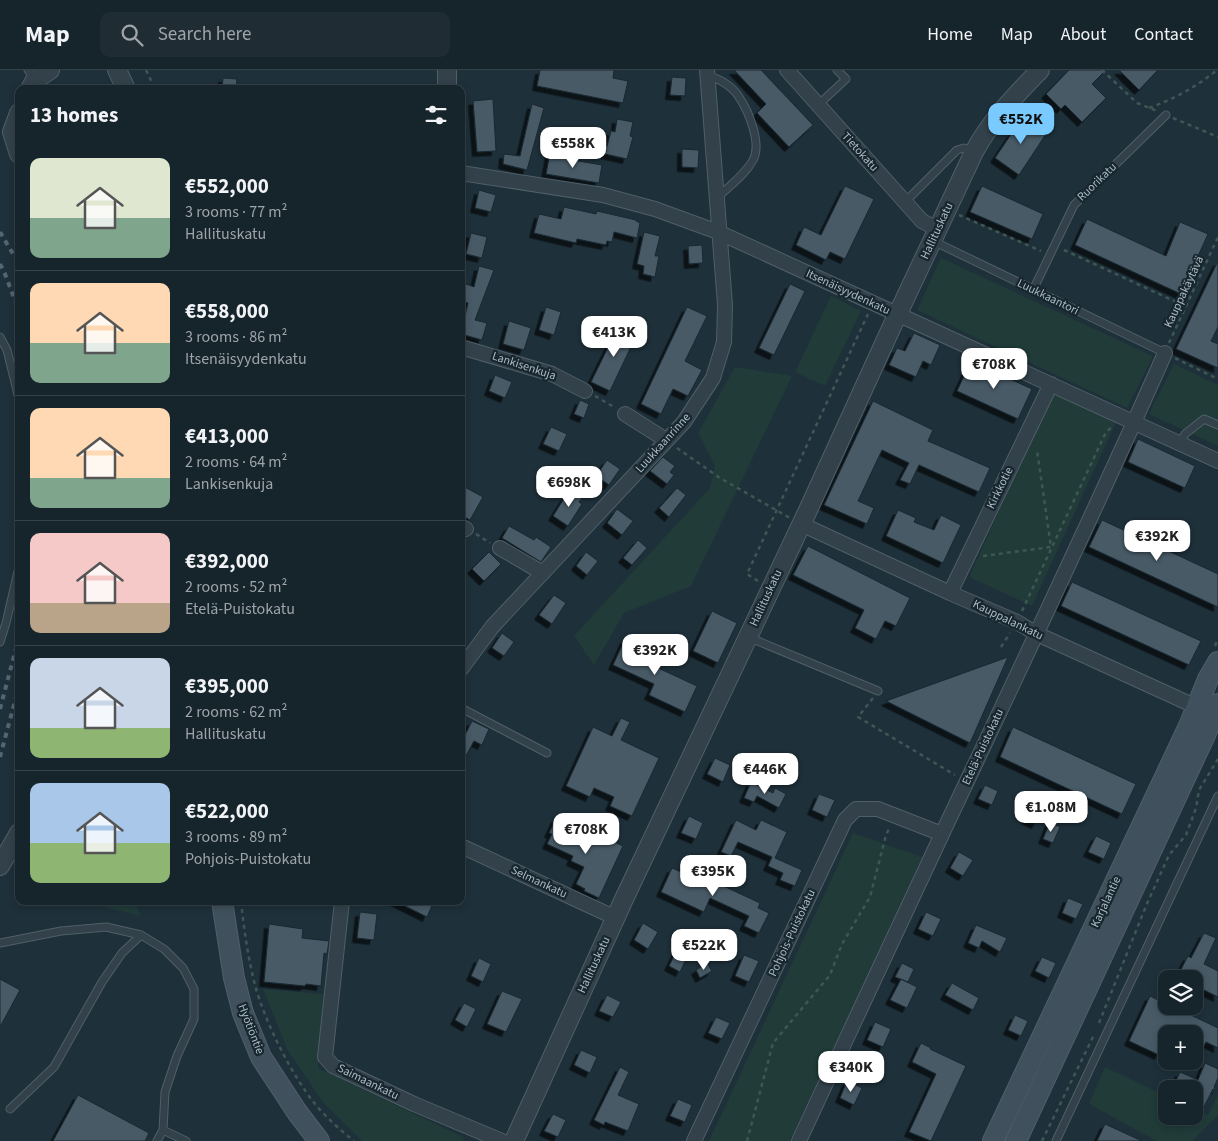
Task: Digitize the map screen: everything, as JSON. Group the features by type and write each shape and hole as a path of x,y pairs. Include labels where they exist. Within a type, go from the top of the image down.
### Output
{"main road":[{"name":"Karjalantie","path":"1016,1141 1212,708 1208,680 1218,662"},
{"name":"Karjalantie","path":"994,1141 1212,708"},
{"name":"Hyötiöntie","path":"223,905 234,978 243,1012 261,1057 318,1141"},
{"path":"994,1141 1005,1141"}],"street":[{"path":"31,80 50,70"},
{"path":"117,70 124,85"},
{"path":"447,70 447,85"},
{"name":"Tietokatu","path":"787,70 935,235"},
{"name":"Hallituskatu","path":"514,1141 616,918 974,152 994,118 1040,70"},
{"name":"Luukkaanrinne","path":"465,664 492,627 684,422 713,378 724,342 725,305 707,73"},
{"path":"15,124 12,132 15,141"},
{"name":"Itsenäisyydenkatu","path":"465,174 603,195 655,209 718,232 872,304 1218,460"},
{"name":"Lankisenkuja","path":"465,348 552,374 585,391"},
{"name":"Etelä-Puistokatu","path":"800,1141 1134,422 1169,355"},
{"name":"Kirkkotie","path":"950,594 1051,384"},
{"path":"625,414 666,440"},
{"name":"Kauppalankatu","path":"801,524 950,594 1016,622 1037,634 1212,708"},
{"path":"500,548 543,573"},
{"name":"Pohjois-Puistokatu","path":"694,1141 845,820 856,810 878,810 942,834"},
{"path":"0,866 15,840"},
{"name":"Selmankatu","path":"465,848 616,918"},
{"name":"Saimaankatu","path":"342,905 325,1057 333,1066 387,1092 502,1141"}],"lane":[{"path":"818,105 846,79 838,70"},
{"path":"707,73 721,80 738,96 752,123 756,143 754,158 745,172 716,199"},
{"name":"Ruorikatu","path":"1033,290 1074,205 1166,115"},
{"path":"905,202 957,150 964,148 974,152"},
{"name":"Luukkaantori","path":"935,235 1033,290 1169,355"},
{"path":"0,338 7,350 15,383"},
{"path":"1181,442 1185,434 1204,419 1218,425"},
{"path":"0,642 15,584"},
{"path":"748,637 878,691"},
{"path":"465,710 547,752"},
{"path":"1056,1141 1218,796"},
{"path":"0,943 61,931 106,927 141,935 164,949 183,968 194,989 194,1019 177,1056 165,1092 162,1130 157,1141"},
{"path":"10,1109 54,1067 102,982 122,953 141,935"},
{"path":"162,1130 186,1141"}],"path":[{"path":"146,70 153,85"},
{"path":"1102,70 1137,103 1218,137"},
{"path":"1149,108 1166,102 1184,92 1217,70"},
{"path":"956,213 1042,252 1052,245 1186,307"},
{"name":"Kauppakäytävä","path":"1169,355 1186,307 1218,237"},
{"path":"761,583 747,574 872,304"},
{"path":"1169,355 1218,379"},
{"path":"585,391 625,414"},
{"path":"1001,647 1016,622 1106,432 1119,420"},
{"path":"666,440 720,478 801,524"},
{"path":"1037,450 1051,547"},
{"path":"465,529 500,548"},
{"path":"978,556 1051,547"},
{"path":"878,691 858,717 966,782"},
{"path":"1099,1024 1146,906 1169,855 1186,835 1196,808 1199,790 1218,759"},
{"path":"747,1141 773,1044 830,975 842,944 870,897 886,835 896,816"},
{"path":"242,905 243,920 255,985 270,1026 294,1072 315,1104 354,1141"},
{"path":"1042,1141 1094,1033"}],"green space":[{"path":"941,258 1153,356 1127,408 917,310"},
{"path":"831,296 861,311 825,386 795,372"},
{"path":"1174,364 1218,385 1218,446 1149,414"},
{"path":"735,367 792,376 691,586 624,613 594,665 574,636 710,488 715,466 698,433"},
{"path":"1053,393 1116,422 1032,606 969,577"},
{"path":"853,833 922,857 790,1141 709,1141"},
{"path":"97,905 137,905 140,916"},
{"path":"263,989 323,994 318,1068 465,1138 463,1141 362,1141 322,1101 287,1049"},
{"path":"1105,1067 1158,1092 1158,1125 1203,1125 1203,1113 1208,1115 1218,1095 1218,1115 1192,1141 1157,1141 1089,1104"}],"building":[{"path":"540,70 614,70 613,78 628,81 623,103 537,86"},
{"path":"734,70 761,70 813,125 789,147 757,113 766,104"},
{"path":"1069,70 1106,70 1092,84 1106,98 1082,122 1065,105 1061,109 1046,94"},
{"path":"1119,70 1158,70 1139,90"},
{"path":"672,77 686,78 685,96 670,95"},
{"path":"223,78 237,79 236,85 222,85"},
{"path":"493,99 496,151 477,152 473,101"},
{"path":"532,104 544,108 527,170 503,164 504,154 520,156"},
{"path":"1024,115 1048,131 1019,175 995,158"},
{"path":"617,119 633,122 630,136 633,137 627,159 605,154 611,131 615,132"},
{"path":"682,149 699,150 698,168 682,167"},
{"path":"550,153 568,155 567,159 602,165 599,183 546,174"},
{"path":"845,186 874,199 845,259 830,252 826,260 796,245 804,227 821,235"},
{"path":"982,186 1043,214 1032,239 970,212"},
{"path":"479,190 496,195 491,212 475,208"},
{"path":"564,207 596,214 597,211 636,220 640,223 637,238 614,232 612,242 607,241 606,245 577,239 576,243 534,233 539,214 561,219"},
{"path":"1087,219 1166,256 1180,222 1208,234 1181,294 1075,245"},
{"path":"644,232 660,236 655,256 659,256 655,277 643,274 644,266 637,264"},
{"path":"471,233 487,237 482,258 466,254"},
{"path":"702,245 703,263 689,264 688,246"},
{"path":"1218,261 1218,327 1211,341 1218,344 1218,368 1176,349"},
{"path":"479,266 494,270 475,320 487,323 482,340 465,335 465,316 468,303 465,302 465,284 474,287"},
{"path":"790,284 805,291 774,355 759,348"},
{"path":"546,307 561,312 554,335 539,330"},
{"path":"687,307 707,316 685,361 702,370 688,396 673,389 661,414 641,404"},
{"path":"509,321 531,328 524,350 503,344"},
{"path":"619,325 637,334 610,391 591,382"},
{"path":"914,333 940,345 931,365 923,361 916,377 889,365 897,348 905,351"},
{"path":"971,361 1032,389 1018,419 957,391"},
{"path":"495,375 512,382 505,398 489,391"},
{"path":"580,400 589,404 584,418 574,414"},
{"path":"873,401 933,430 928,441 990,468 979,492 919,465 910,484 900,480 909,463 882,450 858,501 874,508 867,524 824,505"},
{"path":"551,427 567,434 559,451 543,444"},
{"path":"1138,439 1195,466 1185,488 1128,462"},
{"path":"663,457 675,466 670,472 674,475 667,484 650,471"},
{"path":"607,460 620,469 609,485 596,476"},
{"path":"465,487 483,497 470,520 465,517"},
{"path":"677,488 686,495 669,517 659,508"},
{"path":"570,489 583,497 579,502 582,504 568,526 553,516"},
{"path":"617,509 633,521 622,535 607,523"},
{"path":"898,510 916,518 914,522 934,530 941,515 961,525 943,563 886,536"},
{"path":"1102,520 1218,574 1218,607 1089,547"},
{"path":"509,526 534,540 536,537 551,547 541,562 502,538"},
{"path":"638,540 647,548 632,565 623,558"},
{"path":"808,546 910,598 896,626 885,621 876,639 855,628 864,610 793,575"},
{"path":"489,552 501,564 484,581 472,569"},
{"path":"586,552 598,561 587,575 576,566"},
{"path":"1072,582 1201,641 1189,665 1061,606"},
{"path":"554,595 566,603 552,624 539,615"},
{"path":"712,611 737,623 718,663 693,651"},
{"path":"502,633 514,642 504,656 492,648"},
{"path":"625,639 661,656 656,667 697,686 685,712 649,695 654,684 613,665"},
{"path":"1008,657 970,743 886,701"},
{"path":"621,718 630,722 621,740 659,758 632,816 610,806 614,797 594,788 590,797 566,786 593,727 612,736"},
{"path":"472,721 489,729 482,745 474,741 465,758 465,735"},
{"path":"1013,727 1136,784 1122,814 1000,757"},
{"path":"715,758 730,765 723,782 707,774"},
{"path":"751,782 773,793 775,788 786,794 779,808 757,796 754,802 744,798"},
{"path":"985,785 998,791 992,805 978,799"},
{"path":"819,794 835,800 827,817 812,810"},
{"path":"1033,805 1043,810 1036,824 1026,819"},
{"path":"689,816 703,823 696,839 681,833"},
{"path":"556,818 607,842 608,839 623,846 599,898 584,891 585,889 576,884 584,867 571,861 573,856 547,844 552,834 549,833"},
{"path":"736,820 756,830 761,820 787,832 775,858 802,870 795,886 780,880 783,873 768,866 772,857 738,842 731,856 721,852"},
{"path":"1050,822 1060,827 1053,843 1043,839"},
{"path":"1096,836 1111,843 1104,859 1088,852"},
{"path":"959,852 973,860 963,876 950,868"},
{"path":"672,868 700,880 703,873 718,879 717,883 760,903 758,908 769,913 759,933 744,926 749,916 710,898 704,912 661,892"},
{"path":"1068,898 1083,904 1076,919 1062,913"},
{"path":"403,905 432,905 427,917"},
{"path":"360,912 377,914 374,940 357,938"},
{"path":"926,912 941,919 933,936 918,929"},
{"path":"643,923 658,932 648,949 634,940"},
{"path":"269,924 303,929 302,938 329,941 327,954 324,953 321,986 264,982"},
{"path":"976,925 1007,938 1000,952 982,941 979,948 968,943"},
{"path":"1204,933 1216,938 1204,964 1218,971 1218,997 1203,990 1203,970 1181,970 1188,956 1191,958"},
{"path":"681,942 692,947 680,972 669,966"},
{"path":"744,955 759,961 749,982 735,976"},
{"path":"1042,957 1056,963 1049,978 1035,971"},
{"path":"479,958 491,964 483,982 471,976"},
{"path":"707,963 712,971 700,978 696,970"},
{"path":"902,963 914,969 908,982 895,977"},
{"path":"0,979 20,990 0,1027"},
{"path":"901,979 917,987 907,1008 890,1000"},
{"path":"952,983 979,998 973,1010 945,995"},
{"path":"502,991 522,999 506,1032 487,1024"},
{"path":"607,995 621,1002 613,1017 599,1011"},
{"path":"1150,996 1158,1000 1158,1015 1191,1015 1218,1028 1218,1048 1206,1042 1203,1048 1203,1025 1158,1025 1158,1055 1129,1041"},
{"path":"464,1003 476,1009 467,1027 455,1020"},
{"path":"1015,1015 1028,1021 1021,1036 1008,1030"},
{"path":"716,1017 730,1023 722,1039 708,1033"},
{"path":"875,1022 891,1029 883,1047 867,1040"},
{"path":"921,1043 966,1066 931,1141 909,1132 936,1074 912,1062"},
{"path":"581,1050 597,1057 590,1073 574,1065"},
{"path":"1205,1063 1218,1069 1218,1078 1214,1087 1217,1089 1213,1089 1204,1107 1203,1080 1198,1080"},
{"path":"620,1067 629,1072 618,1095 639,1104 628,1131 605,1122 604,1125 594,1120"},
{"path":"1180,1072 1198,1080 1176,1080"},
{"path":"847,1081 862,1088 854,1105 840,1098"},
{"path":"78,1095 149,1133 145,1141 53,1141"},
{"path":"678,1099 692,1105 685,1122 670,1116"},
{"path":"553,1114 566,1120 558,1137 544,1131"},
{"path":"1105,1124 1142,1141 1097,1141"}],"railway":[{"path":"0,232 15,257"},
{"path":"0,264 15,300"},
{"path":"0,709 15,652"},
{"path":"0,757 15,701"}]}
